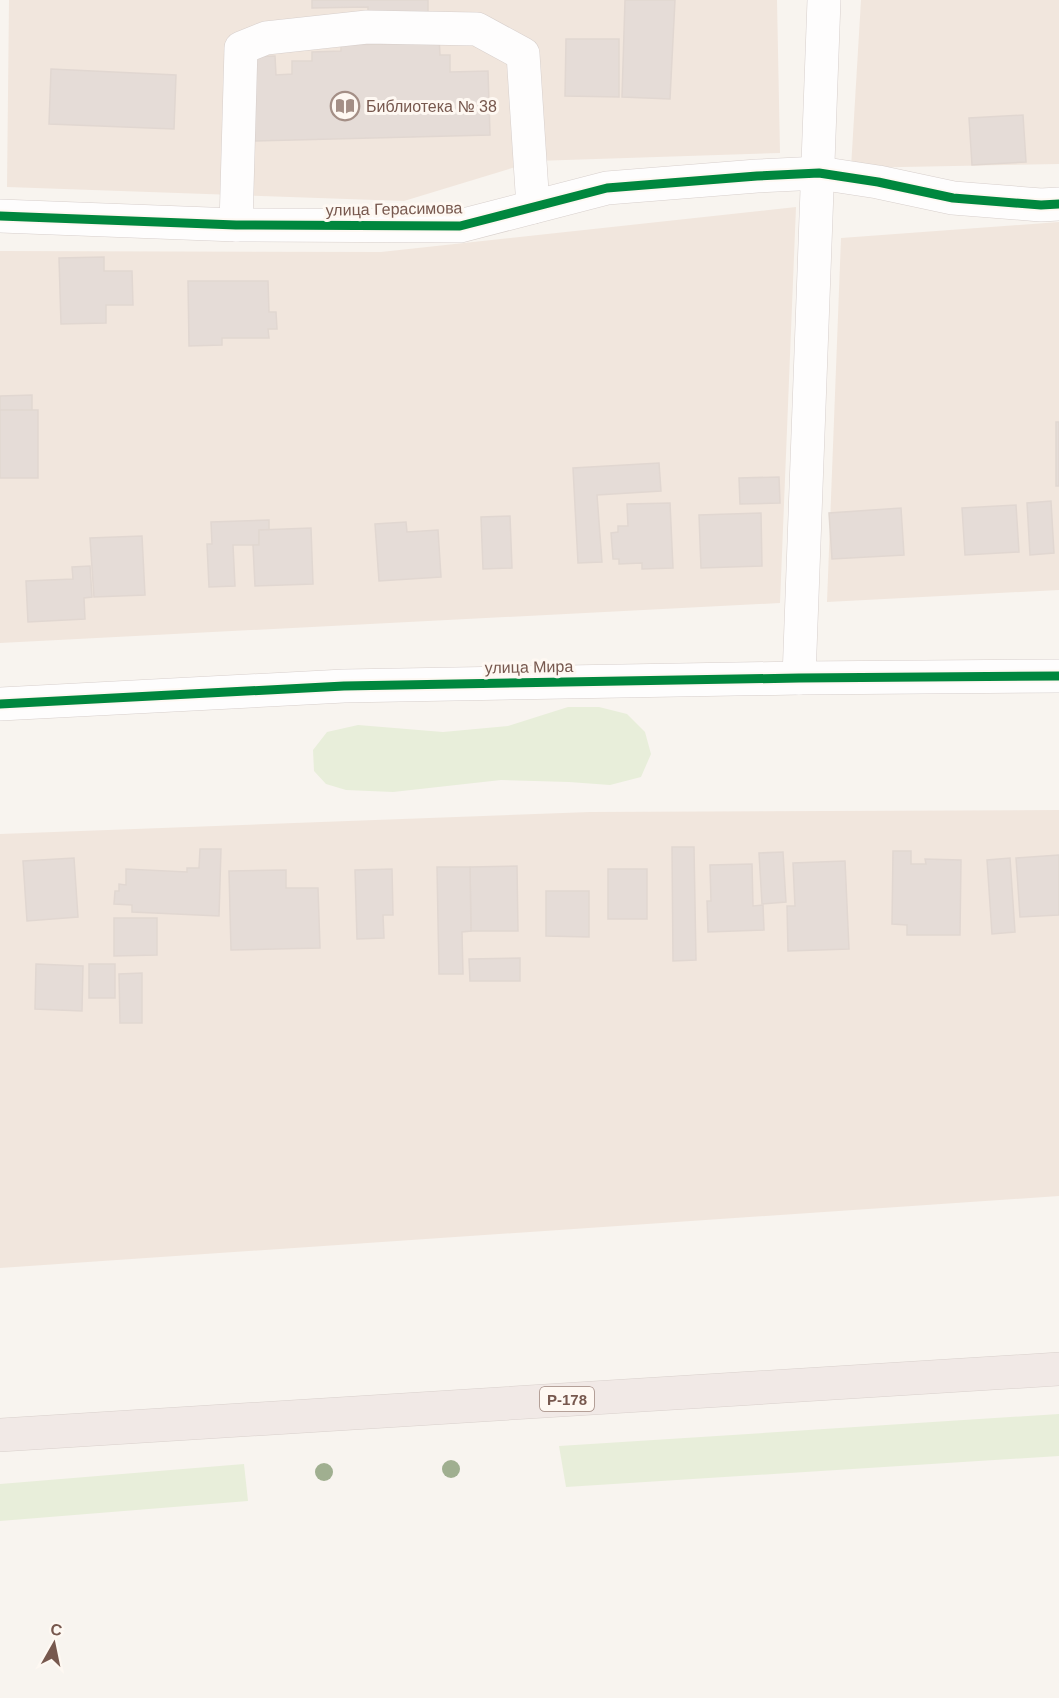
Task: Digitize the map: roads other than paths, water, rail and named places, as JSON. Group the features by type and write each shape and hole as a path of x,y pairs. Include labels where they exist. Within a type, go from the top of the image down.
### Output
{"highway":[{"name":"Р-178","path":"0,1435 1059,1369"}],"street":[{"path":"799,678 824,0"},
{"path":"236,225 241,48 266,38 367,27 477,29 523,54 533,207"},
{"name":"улица Герасимова","path":"0,216 236,225 460,226 607,188 819,173 878,182 953,198 1041,205 1059,204"},
{"name":"улица Мира","path":"0,704 344,686 1059,675"}],"place":[{"name":"Библиотека № 38","path":"345,106"}]}
